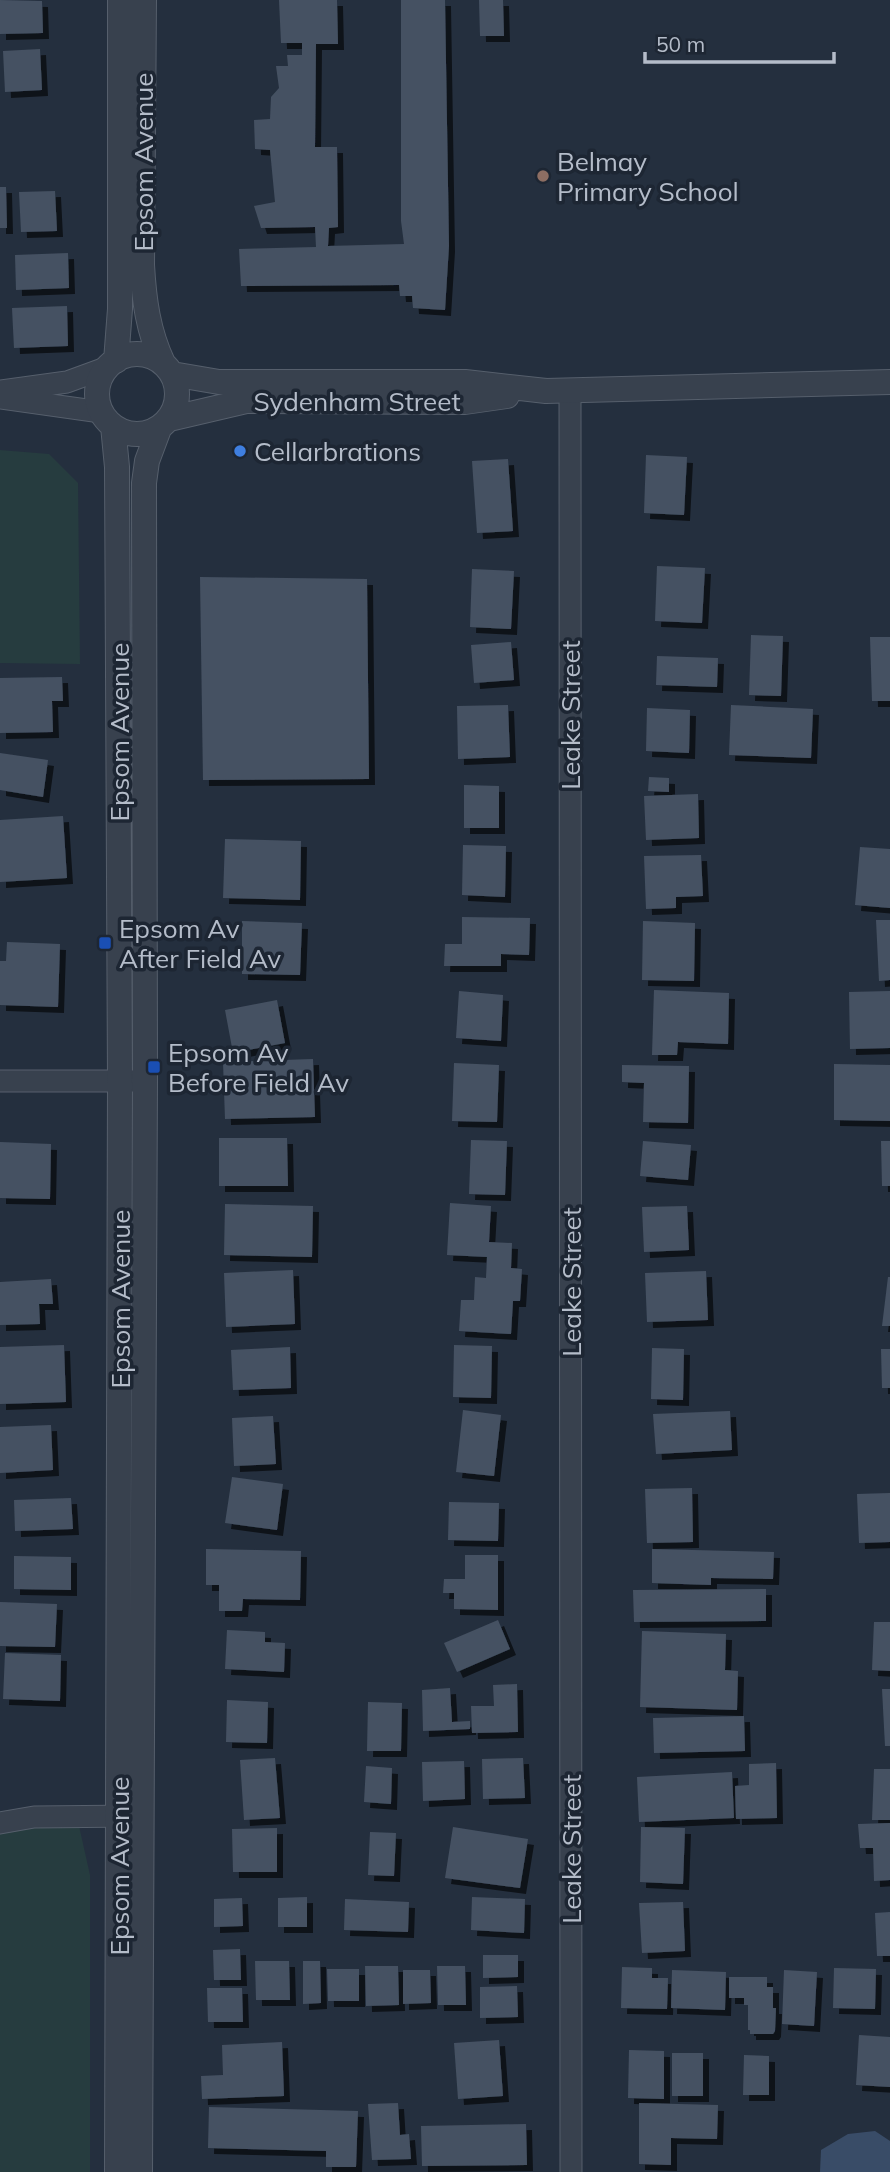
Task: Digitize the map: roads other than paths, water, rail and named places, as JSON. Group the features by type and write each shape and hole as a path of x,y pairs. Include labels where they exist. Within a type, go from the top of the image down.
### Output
{"street":[{"name":"Epsom Avenue","path":"112,364 120,309 120,0"},
{"name":"Epsom Avenue","path":"144,0 142,265 150,334 167,369"},
{"path":"0,391 67,382 135,354 154,358 167,369 177,385 178,397 164,424 148,433 135,435 123,432 107,419 0,398"},
{"path":"107,419 97,393 99,384 112,364"},
{"name":"Sydenham Street","path":"167,369 219,382 465,382 558,391"},
{"name":"Sydenham Street","path":"164,424 246,401 465,402 558,391 890,382"},
{"name":"Leake Street","path":"558,391 571,2172"},
{"name":"Epsom Avenue","path":"107,419 117,481 132,1081"},
{"name":"Epsom Avenue","path":"140,2172 130,1816 132,1081 144,483 147,461 164,424"},
{"path":"0,1081 132,1081"},
{"path":"0,1823 34,1816 130,1816"},
{"name":"Epsom Avenue","path":"117,2172 130,1816"}],"water":[{"path":"875,2131 890,2141 890,2172 820,2172 821,2150 848,2134"}],"place":[{"name":"Belmay Primary School","path":"543,176"},
{"name":"Cellarbrations","path":"240,451"},
{"name":"Epsom Av After Field Av","path":"105,943"},
{"name":"Epsom Av Before Field Av","path":"154,1067"}]}
